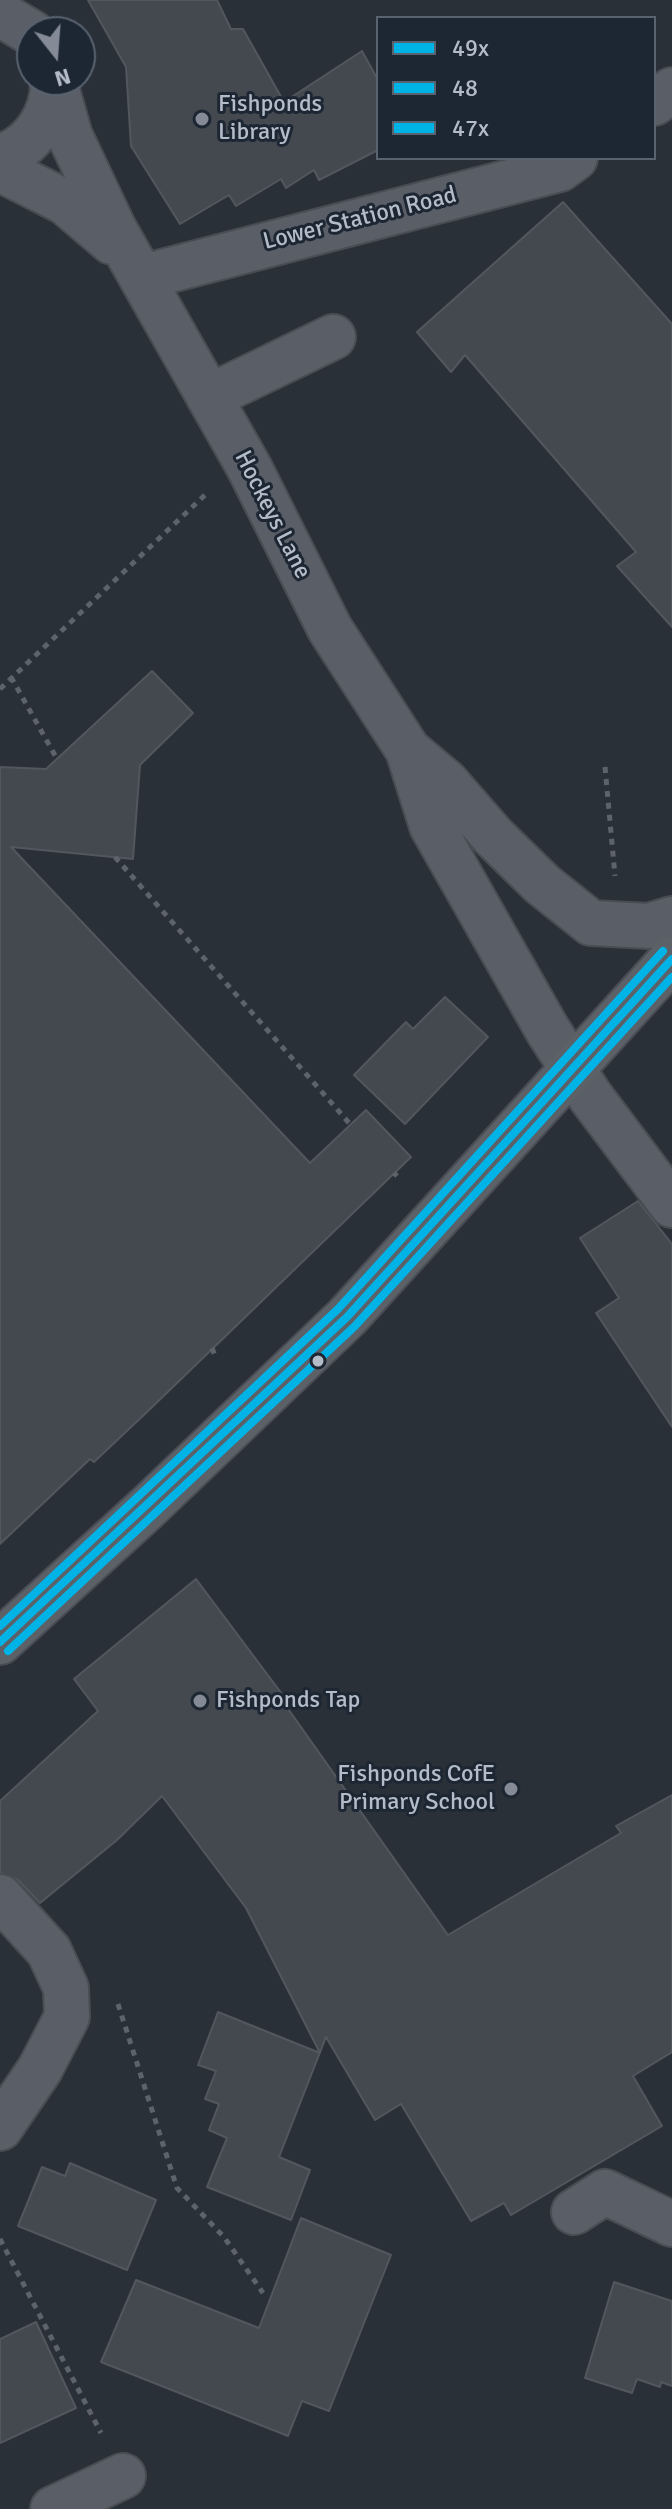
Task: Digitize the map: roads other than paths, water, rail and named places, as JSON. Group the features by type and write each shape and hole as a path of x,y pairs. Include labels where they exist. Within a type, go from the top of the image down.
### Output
{"main road":[{"path":"0,1642 347,1317 672,959"}],"street":[{"name":"Hockeys Lane","path":"0,157 18,149 37,132 49,110 51,96"},
{"name":"Hockeys Lane","path":"59,96 85,172 244,459 330,629 408,750 432,826 572,1071 672,1205"},
{"name":"Lower Station Road","path":"143,277 560,169 572,160"},
{"name":"Hockeys Lane","path":"0,169 43,189 87,218 143,277"},
{"path":"209,397 333,337"},
{"name":"Hockeys Lane","path":"408,750 446,782 493,836 542,884 591,923 649,926 672,919"},
{"path":"0,1897 49,1951 66,1988 67,2017 40,2069 0,2128"},
{"path":"574,2212 605,2192 658,2218"},
{"path":"62,2507 123,2476"}],"place":[{"name":"Fishponds Library","path":"202,119"},
{"name":"Fishponds Tap","path":"200,1701"},
{"name":"Fishponds CofE Primary School","path":"511,1789"}]}
